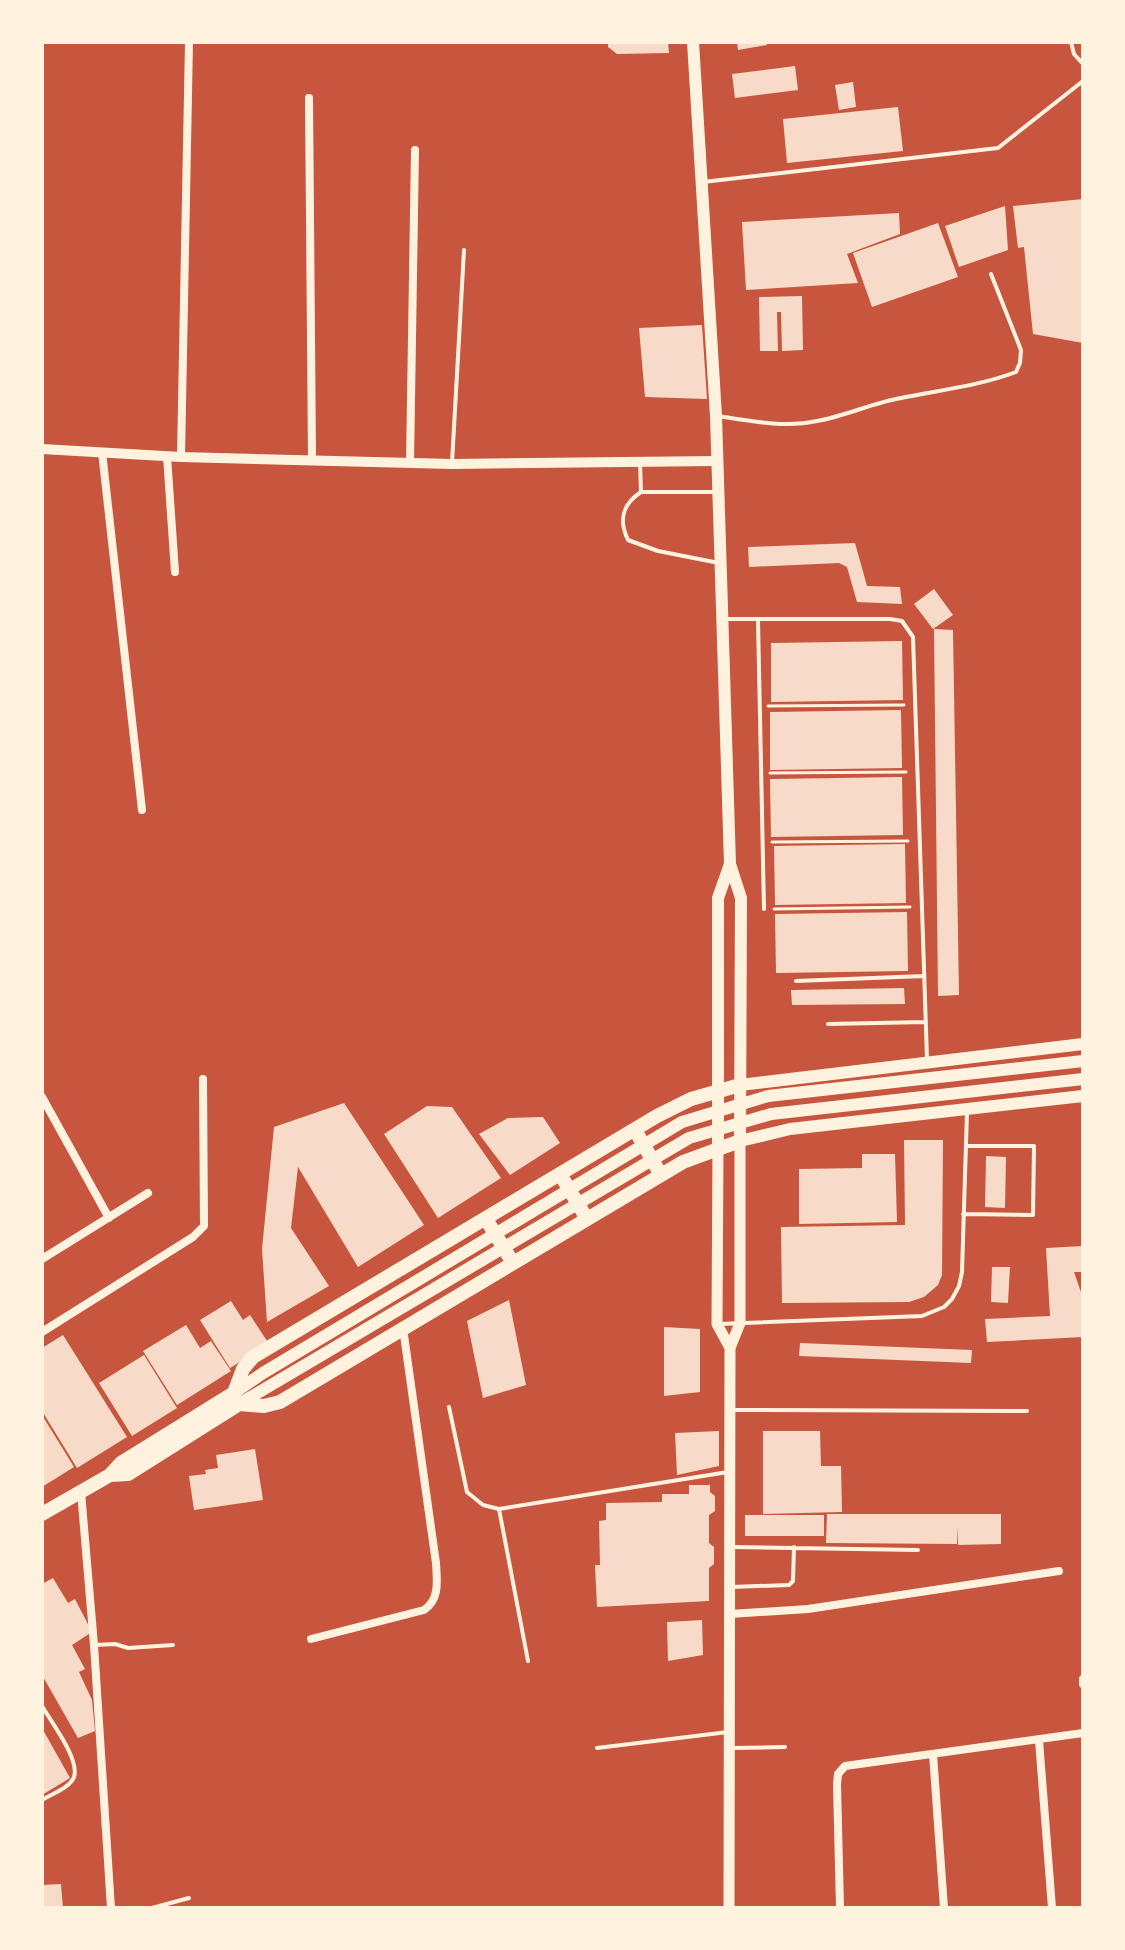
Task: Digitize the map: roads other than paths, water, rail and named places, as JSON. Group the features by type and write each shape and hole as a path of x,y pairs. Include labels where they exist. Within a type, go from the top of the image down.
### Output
{"highway":[{"path":"237,1399 243,1369 253,1357 675,1106 740,1085"},
{"path":"635,1130 661,1175"},
{"path":"42,1514 110,1475 121,1463 237,1399 264,1406 280,1402 661,1175 718,1147 740,1141"},
{"path":"560,1174 587,1219"},
{"path":"486,1219 513,1263"}],"main road":[{"path":"693,42 716,416 730,864 741,898 740,1323 730,1348 729,1908"},
{"path":"730,864 718,898 717,1324 730,1348"},
{"path":"740,1085 811,1074 1083,1044"},
{"path":"991,1054 997,1106"},
{"path":"237,1399 263,1373 682,1122 768,1096 1083,1061"},
{"path":"901,1064 907,1116"},
{"path":"811,1074 817,1126"},
{"path":"237,1399 467,1271 689,1138 771,1114 1083,1079"},
{"path":"740,1141 817,1126 1083,1096"}],"street":[{"path":"181,457 189,42"},
{"path":"309,98 312,459"},
{"path":"410,463 415,150"},
{"path":"42,449 181,457 452,464 718,461"},
{"path":"102,452 142,810"},
{"path":"167,456 175,572"},
{"path":"42,1332 193,1237 204,1226 203,1079"},
{"path":"42,1097 109,1218"},
{"path":"42,1259 148,1193"},
{"path":"311,1639 424,1610 432,1605 436,1597 436,1563 403,1328"},
{"path":"81,1492 111,1908"},
{"path":"730,1614 838,1605 1059,1571"},
{"path":"840,1908 837,1784 841,1769 845,1766 1083,1733"},
{"path":"1039,1740 1052,1908"},
{"path":"933,1754 944,1908"}],"lane":[{"path":"1071,42 1074,54 1083,64"},
{"path":"702,182 998,148 1083,81"},
{"path":"452,464 464,250"},
{"path":"716,416 779,424 813,422 887,400 942,391 1016,372 1021,350 991,274"},
{"path":"640,463 641,492"},
{"path":"719,492 641,492 625,506 625,534 628,540 658,551 721,564"},
{"path":"723,619 872,617 902,621 913,637 927,1061"},
{"path":"758,619 764,909"},
{"path":"796,981 924,976"},
{"path":"828,1024 926,1022"},
{"path":"717,1324 908,1318 944,1307 959,1286 967,1109"},
{"path":"963,1214 1033,1215 1034,1146 965,1146"},
{"path":"449,1407 467,1492 483,1505 499,1509 730,1471"},
{"path":"730,1410 1027,1411"},
{"path":"499,1509 528,1661"},
{"path":"730,1547 918,1550"},
{"path":"730,1587 789,1585 793,1581 794,1547"},
{"path":"94,1645 115,1644 128,1648 173,1645"},
{"path":"42,1706 69,1751 74,1768 74,1776 68,1785 42,1800"},
{"path":"597,1748 730,1732"},
{"path":"730,1748 785,1747"},
{"path":"152,1908 189,1898"}]}
